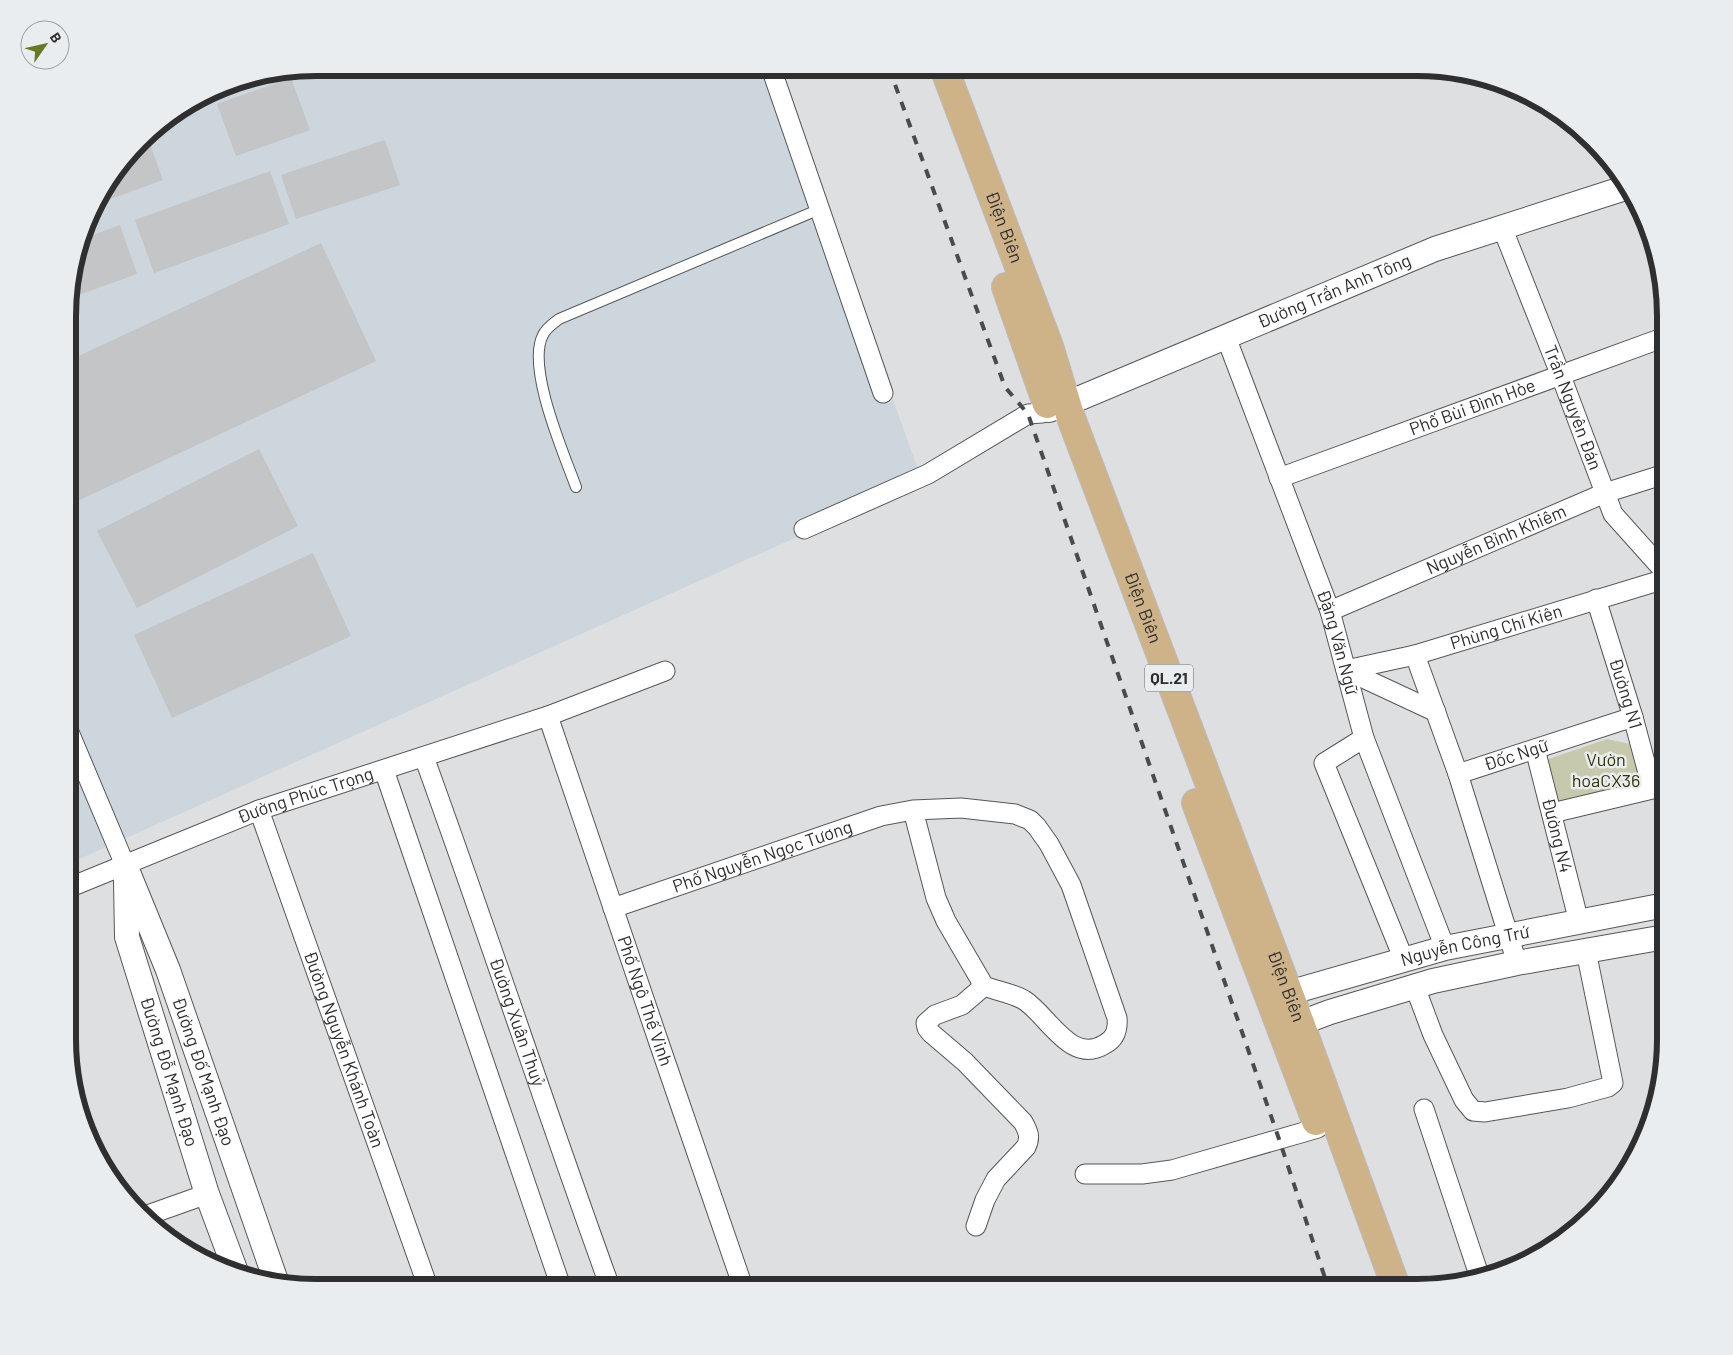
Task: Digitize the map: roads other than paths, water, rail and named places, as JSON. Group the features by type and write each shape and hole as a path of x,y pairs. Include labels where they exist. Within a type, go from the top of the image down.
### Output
{"main road":[{"name":"Điện Biên","path":"927,76 1058,407 1290,1027 1392,1279"},
{"name":"Điện Biên","path":"947,76 1048,346 1058,407"},
{"name":"Điện Biên","path":"1290,1027 1318,1128 1372,1279"}],"street":[{"path":"774,76 883,393"},
{"name":"Đường Trần Anh Tông","path":"1058,407 1435,249 1620,190"},
{"name":"Trần Nguyên Đán","path":"1502,227 1613,514 1657,563"},
{"name":"Đặng Văn Ngữ","path":"1226,337 1330,611 1364,738 1445,948"},
{"name":"Phố Bùi Đình Hòe","path":"1280,478 1657,340"},
{"path":"804,529 928,474 1028,414 1042,413 1058,407"},
{"name":"Nguyễn Bỉnh Khiêm","path":"1330,611 1605,493 1657,477"},
{"name":"Phùng Chí Kiên","path":"1346,670 1415,654 1657,581"},
{"name":"Đường N1","path":"1596,599 1633,717 1657,784"},
{"path":"1415,654 1458,774 1517,964"},
{"path":"1346,670 1436,712"},
{"name":"Đường Phúc Trọng","path":"76,885 259,810 548,716 665,671"},
{"name":"Phố Ngô Thế Vinh","path":"548,716 741,1279"},
{"name":"Đốc Ngữ","path":"1458,774 1633,717"},
{"path":"1364,738 1324,762 1404,960"},
{"path":"76,749 125,865"},
{"name":"Đường N4","path":"1535,749 1579,922"},
{"name":"Đường Xuân Thuỷ","path":"424,757 555,1135 607,1279"},
{"path":"384,770 558,1279"},
{"path":"1552,813 1657,787"},
{"name":"Phố Nguyễn Ngọc Tương","path":"613,908 881,816 913,810 961,808 1015,814 1030,820 1037,827 1071,885 1117,1018 1118,1027 1115,1035 1106,1044 1095,1049 1080,1048 1064,1040 1025,1001 1012,994 984,986"},
{"name":"Đường Nguyễn Khánh Toàn","path":"259,810 425,1279"},
{"path":"913,810 936,898 946,921 984,986 962,1005 935,1015 926,1023 931,1033 965,1062 1023,1122 1028,1131 1029,1141 1026,1147 996,1179 985,1200 976,1226"},
{"name":"Đường Đỗ Mạnh Đạo","path":"125,865 127,937 207,1194 233,1263"},
{"name":"Đường Đố Mạnh Đạo","path":"125,865 168,970 274,1275"},
{"name":"Nguyễn Công Trứ","path":"1279,996 1445,948 1657,907"},
{"name":"Nguyễn Công Trứ","path":"1290,1027 1330,1012 1433,981 1586,950 1657,938"},
{"path":"1415,987 1433,1035 1464,1100 1473,1111 1485,1112 1568,1098 1608,1088 1613,1084 1586,950"},
{"path":"1424,1109 1478,1271"},
{"path":"1085,1174 1142,1174 1172,1170 1318,1128"},
{"path":"152,1213 207,1194"}],"lane":[{"path":"576,487 548,410 539,366 542,336 549,326 560,319 820,210"}],"railway":[{"path":"892,76 1005,387 1028,414 1279,1139 1325,1279"}],"park label":[{"name":"Vườn hoaCX36","path":"1606,770"}]}
